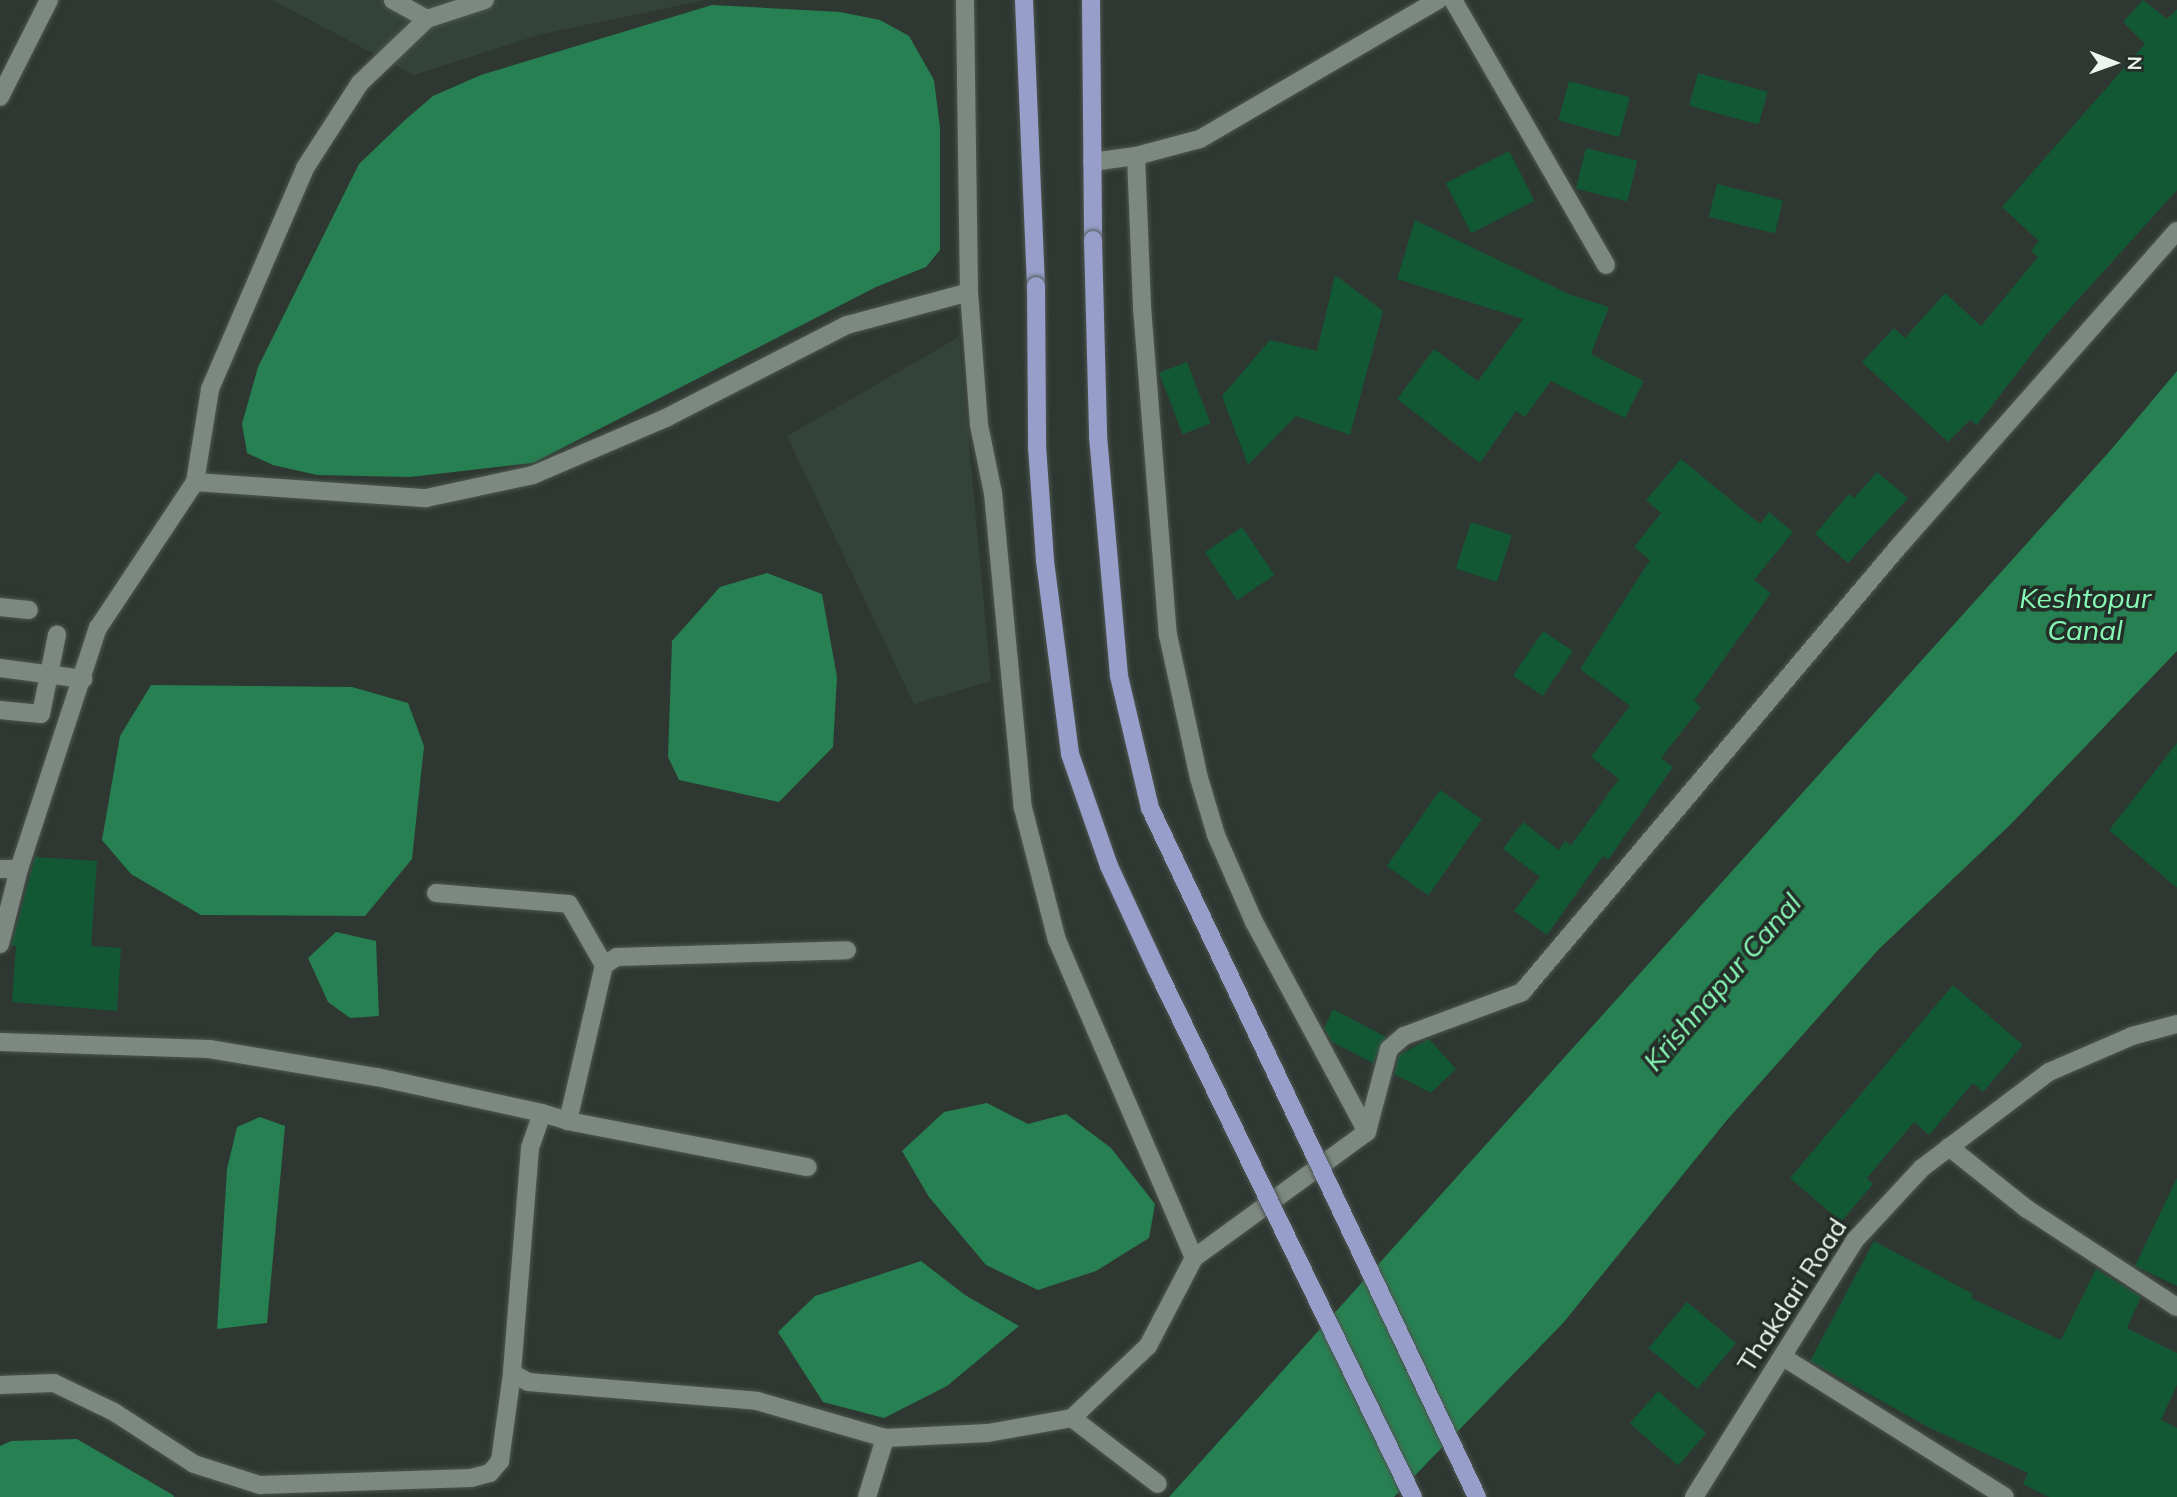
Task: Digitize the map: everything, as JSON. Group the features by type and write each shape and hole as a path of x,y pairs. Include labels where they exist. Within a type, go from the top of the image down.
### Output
{"main road":[{"path":"1024,0 1035,286 1037,446 1045,561 1070,754 1109,866 1413,1497"},
{"path":"1091,0 1098,436 1119,676 1150,808 1477,1497"}],"street":[{"path":"0,97 48,0"},
{"path":"393,0 427,19"},
{"path":"0,944 19,869 98,628 195,482 210,389 305,168 359,83 427,19 485,0"},
{"path":"965,0 969,292 979,425 993,493 1023,808 1058,940 1194,1258"},
{"path":"1092,162 1136,156 1200,139 1438,0"},
{"path":"1453,0 1606,265"},
{"path":"1136,156 1142,307 1168,635 1199,778 1216,835 1254,922 1367,1132"},
{"path":"512,1373 528,1382 757,1401 885,1438 988,1433 1072,1418 1148,1346 1194,1258 1367,1132 1389,1049 1404,1036 1522,992 1899,546 2177,231"},
{"path":"195,482 426,498 533,475 666,418 847,325 969,292"},
{"path":"0,607 29,610"},
{"path":"0,710 41,714 57,635"},
{"path":"0,668 83,679"},
{"path":"0,869 19,869"},
{"path":"436,893 569,904 604,965 568,1121"},
{"path":"604,965 617,957 847,950"},
{"name":"Thakdari Road","path":"1694,1497 1855,1240 1922,1168 2049,1072 2132,1036 2177,1024"},
{"path":"0,1042 209,1049 377,1077 568,1121 808,1167"},
{"path":"0,1385 54,1383 114,1412 194,1464 260,1485 471,1478 490,1473 500,1461 512,1373 530,1148 542,1113"},
{"path":"1949,1147 2038,1216 2177,1307"},
{"path":"1783,1357 2004,1497"},
{"path":"1072,1418 1158,1484"},
{"path":"867,1497 885,1438"}],"shaded area":[{"path":"272,0 706,0 542,34 414,75"},
{"path":"959,337 991,681 914,704 787,436"}],"water":[{"path":"712,5 840,12 880,20 909,36 934,80 940,128 940,250 926,267 876,287 533,463 410,477 317,475 273,465 247,453 242,424 258,367 359,164 433,96 481,75"},
{"name":"Keshtopur Canal","path":"2177,371 2177,651 2010,825 1879,949 1727,1120 1564,1322 1394,1497 1169,1497 2109,452"},
{"path":"767,573 822,594 837,677 833,747 779,802 679,780 668,757 672,641 720,587"},
{"path":"151,685 352,687 408,703 424,746 412,859 365,916 201,915 131,874 102,840 120,736"},
{"path":"336,932 376,941 379,1016 350,1018 328,1002 308,958"},
{"path":"987,1103 1028,1124 1066,1114 1111,1148 1155,1204 1149,1238 1096,1271 1038,1290 986,1265 929,1197 902,1151 944,1112"},
{"path":"260,1117 285,1126 267,1323 217,1329 227,1169 237,1127"},
{"path":"921,1261 965,1295 1019,1326 947,1386 884,1418 823,1402 778,1332 815,1296"},
{"path":"77,1439 174,1497 0,1497 0,1446 11,1441"}],"building":[{"path":"2143,0 2167,19 2177,9 2177,190 2047,334 1977,425 1970,420 1948,442 1862,362 1894,328 1905,338 1945,293 1981,326 2038,257 2031,251 2039,241 2002,207 2145,44 2123,22"},
{"path":"1698,73 1768,92 1759,124 1689,106"},
{"path":"1569,81 1630,97 1619,137 1558,121"},
{"path":"1586,148 1637,161 1627,202 1576,189"},
{"path":"1509,151 1534,201 1471,233 1446,183"},
{"path":"1717,184 1783,200 1775,233 1709,217"},
{"path":"1415,220 1571,295 1609,307 1591,354 1644,381 1625,418 1551,381 1525,417 1516,411 1480,463 1397,399 1434,349 1478,381 1523,319 1397,279"},
{"path":"1335,275 1383,311 1350,435 1296,416 1248,465 1222,396 1270,340 1317,351"},
{"path":"1187,362 1211,424 1183,434 1159,373"},
{"path":"1681,459 1760,524 1769,512 1793,532 1754,580 1771,593 1694,701 1701,707 1661,758 1673,767 1608,860 1603,856 1547,935 1514,911 1540,877 1503,849 1523,822 1559,850 1565,841 1571,845 1619,779 1591,757 1630,706 1580,669 1650,560 1634,547 1661,513 1646,500"},
{"path":"1877,472 1908,498 1848,563 1815,534 1849,494 1854,498"},
{"path":"1471,522 1512,535 1497,582 1456,569"},
{"path":"1242,527 1274,575 1237,600 1205,552"},
{"path":"1543,631 1573,651 1543,696 1513,676"},
{"path":"2177,743 2177,888 2109,830"},
{"path":"1440,790 1482,819 1428,895 1387,866"},
{"path":"35,857 97,861 91,946 121,948 117,1011 12,1002 16,946 11,946"},
{"path":"1953,985 2023,1045 1983,1092 1973,1083 1929,1135 1914,1122 1867,1178 1873,1184 1841,1222 1790,1178"},
{"path":"1333,1009 1386,1037 1373,1063 1332,1042 1324,1028"},
{"path":"1429,1039 1456,1069 1431,1093 1394,1074 1399,1055"},
{"path":"2177,1178 2177,1286 2135,1266"},
{"path":"1874,1241 1973,1294 1971,1298 2061,1340 2096,1269 2141,1297 2127,1328 2177,1353 2177,1385 2161,1420 2177,1428 2177,1497 2049,1497 2023,1484 2028,1473 1928,1427 1810,1361"},
{"path":"1687,1302 1736,1343 1697,1389 1648,1348"},
{"path":"1658,1391 1706,1433 1678,1465 1630,1423"}],"water label":[{"name":"Krishnapur Canal","path":"1722,982"}]}
